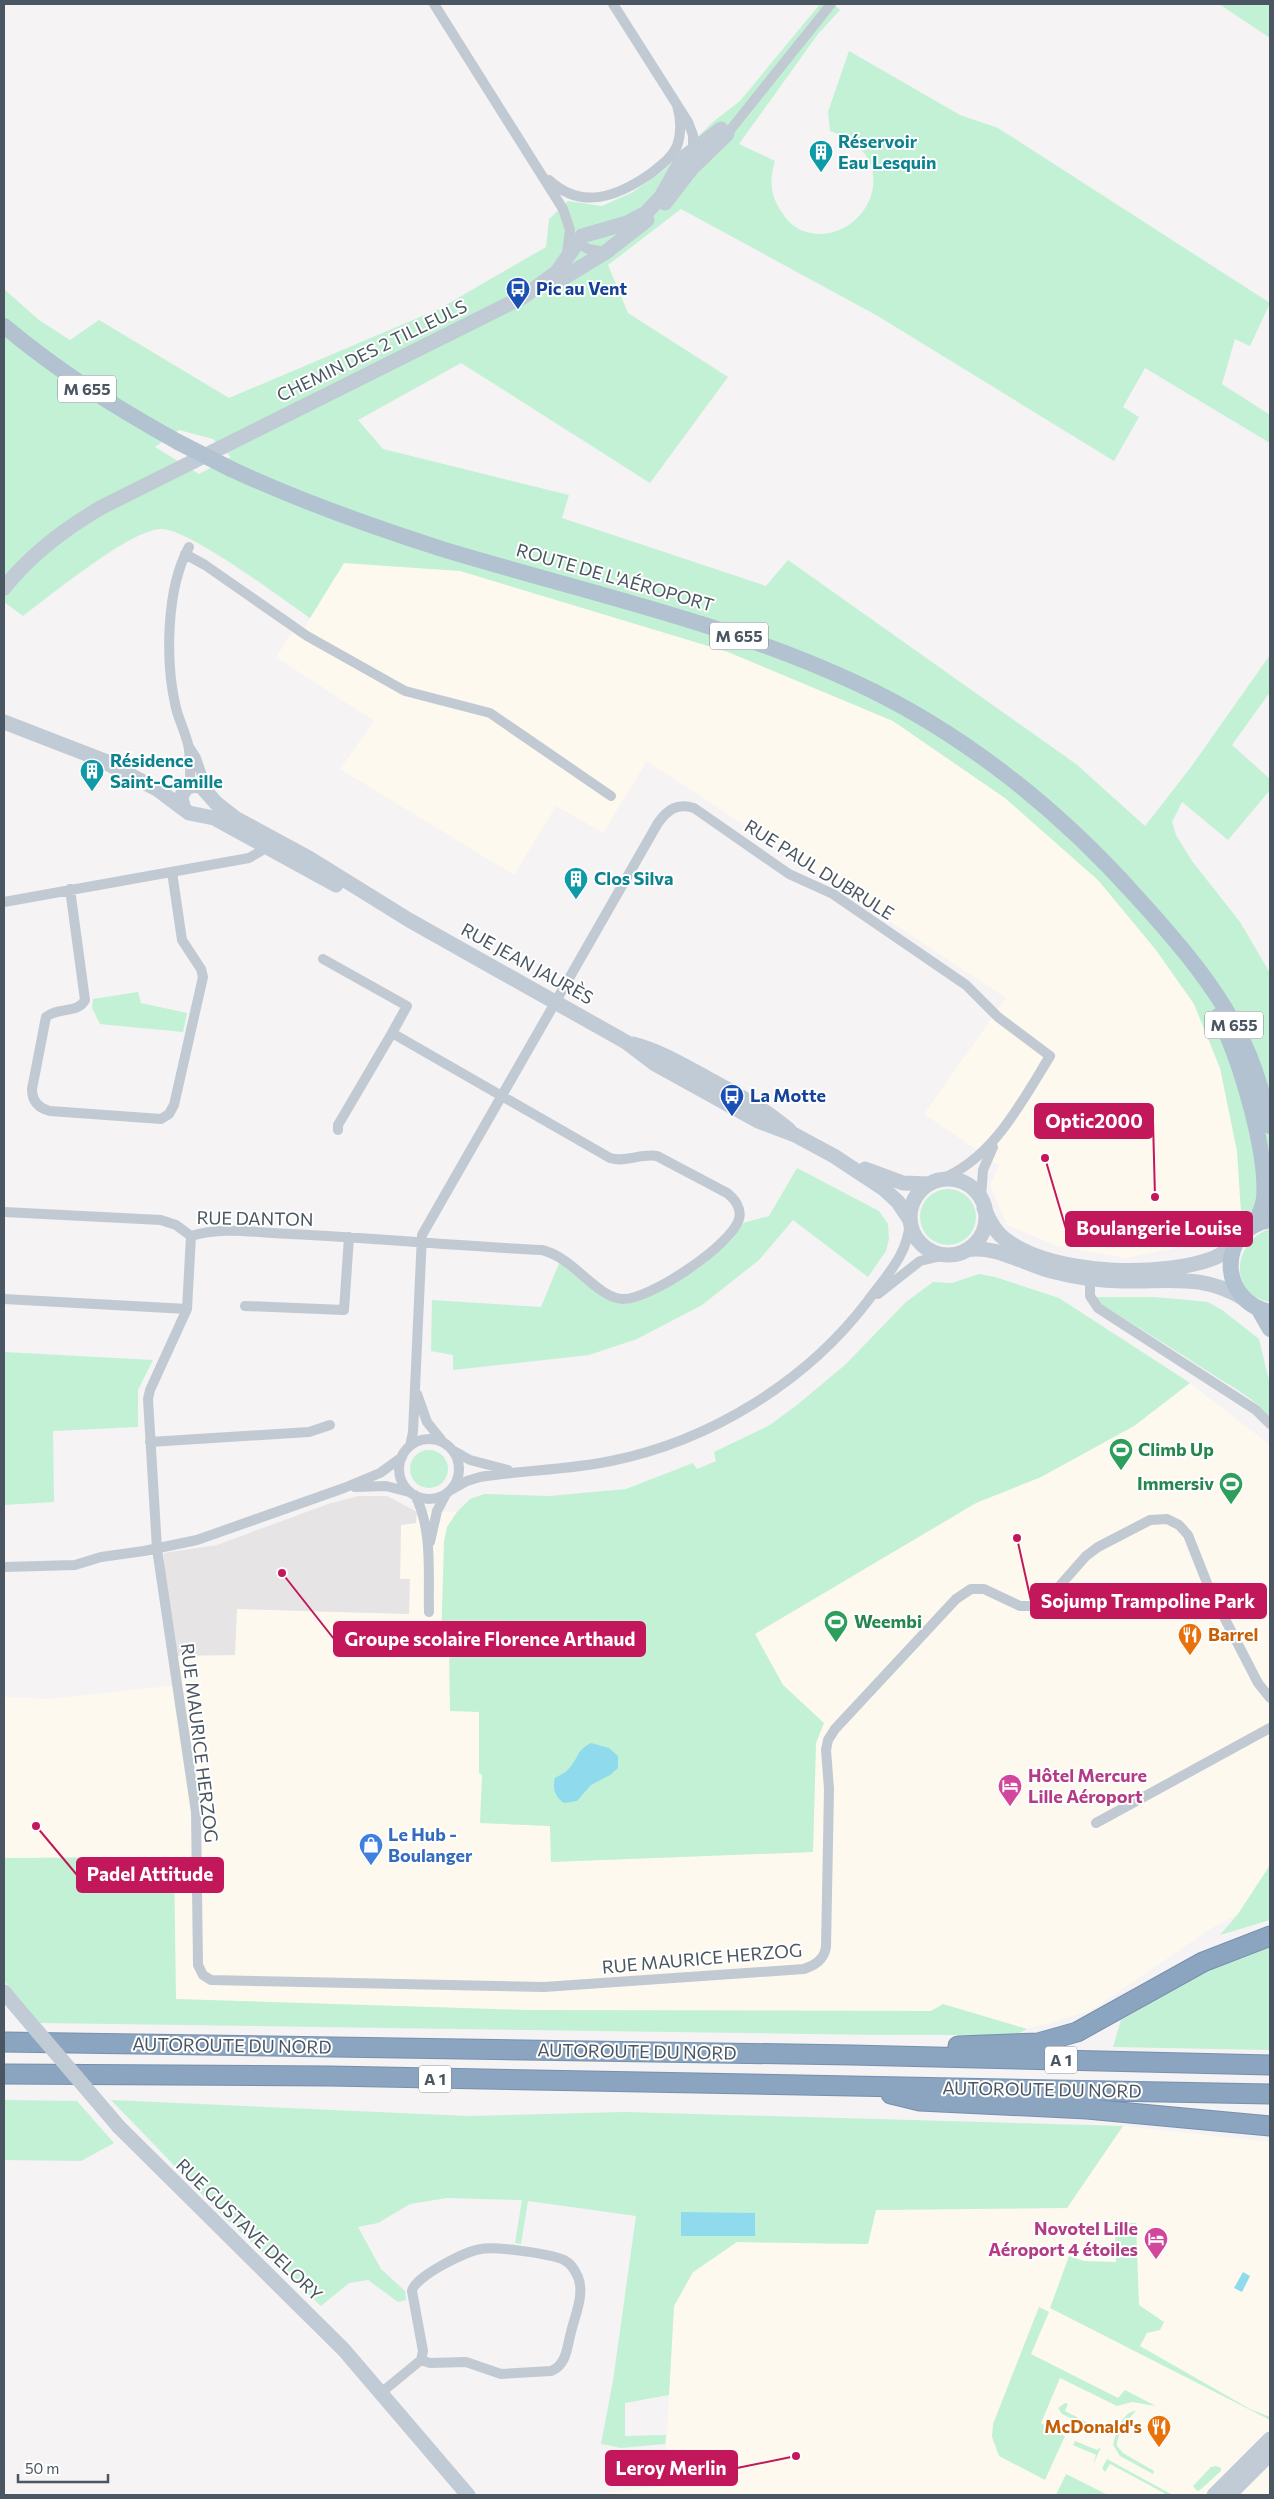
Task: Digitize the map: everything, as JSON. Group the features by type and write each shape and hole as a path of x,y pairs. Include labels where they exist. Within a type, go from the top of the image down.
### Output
{"highway":[{"path":"852,2055 869,2046 1016,2045 1057,2039 1104,2019 1203,1962 1270,1936"},
{"name":"AUTOROUTE DU NORD","path":"4,2042 852,2055 1270,2065"},
{"name":"AUTOROUTE DU NORD","path":"4,2074 340,2077 1270,2094"},
{"path":"866,2086 920,2101 1087,2109 1270,2126"}],"main road":[{"path":"573,236 627,223 646,213 661,197 679,163 694,148 724,132"},
{"path":"523,297 550,286 606,252 660,208 724,132"},
{"name":"CHEMIN DES 2 TILLEULS","path":"4,588 29,560 68,527 102,507 523,297 554,276 567,256 573,236"},
{"name":"ROUTE DE L'AÉROPORT","path":"4,326 77,383 106,402 178,442 282,492 358,521 445,549 718,628 855,682 937,728 1003,773 1041,802 1098,854 1202,974 1237,1029 1254,1068 1270,1126"},
{"name":"RUE JEAN JAURÈS","path":"4,722 161,782 189,787"},
{"name":"RUE JEAN JAURÈS","path":"100,760 157,789 191,811 214,818 266,841 626,1042 655,1064 758,1121 795,1134 834,1156 884,1189 898,1202 910,1220"},
{"path":"200,786 208,792 209,806 191,811 181,797 189,787 200,786"},
{"name":"RUE JEAN JAURÈS","path":"208,792 223,809 266,841"},
{"name":"ROUTE DE L'AÉROPORT","path":"1171,937 1207,995 1223,1026 1244,1084 1258,1141 1264,1190 1259,1215 1251,1227"},
{"name":"RUE JEAN JAURÈS","path":"834,1156 903,1182 934,1182"},
{"path":"1258,1307 1220,1286 1193,1280 1122,1281 1090,1273 1038,1257 1016,1247 995,1229 983,1203 965,1183 955,1180 934,1182 914,1199 910,1220 913,1231 922,1244 935,1252 946,1254 966,1250 988,1250 1049,1270 1090,1273 1134,1271 1192,1264 1220,1255 1251,1227 1270,1220"},
{"path":"966,1250 981,1235 985,1219 983,1203"},
{"path":"1238,1239 1231,1256 1231,1268 1235,1286 1258,1307 1270,1329"},
{"name":"RUE GUSTAVE DELORY","path":"4,1992 119,2127 174,2184 300,2304 382,2392 468,2495"},
{"path":"1214,2495 1270,2439"},
{"path":"1228,2495 1270,2454"}],"street":[{"path":"434,4 563,209 573,236 592,251 606,252"},
{"path":"613,4 690,126 694,148 687,174"},
{"path":"724,132 831,4"},
{"path":"538,169 555,185 576,197 591,199 622,191 651,173 666,161 676,148 681,125 677,105"},
{"path":"189,787 188,746 176,708 170,659 172,612 180,568 187,551 307,636 405,692 490,714 611,796"},
{"path":"188,746 196,758 208,792"},
{"name":"RUE PAUL DUBRULE","path":"555,1002 658,823 669,810 684,805 694,808 789,874 833,894 966,986 998,1018 1050,1056 1000,1134 984,1168 983,1203"},
{"path":"4,902 249,858 258,854 266,841"},
{"path":"70,889 85,1000 78,1008 52,1012 46,1017 32,1089 33,1100 40,1107 50,1111 161,1119 169,1114 174,1105 203,977 182,940 172,872"},
{"path":"323,959 407,1006 338,1125 338,1130"},
{"path":"410,1446 413,1432 416,1388 420,1243 425,1229 555,1002"},
{"path":"392,1033 500,1096"},
{"name":"RUE DANTON","path":"4,1212 160,1220 176,1225 191,1236 218,1231 349,1237 549,1251 565,1259 606,1293 624,1299 642,1295 672,1279 733,1232 740,1214 736,1203 727,1194 657,1156 647,1155 622,1160 610,1158 500,1096"},
{"name":"RUE PAUL DUBRULE","path":"934,1182 970,1164 1000,1134"},
{"path":"859,1312 906,1248 910,1220"},
{"path":"4,1299 187,1309 191,1236"},
{"path":"245,1306 344,1310 349,1237"},
{"path":"344,1488 394,1487 431,1499 449,1492 472,1478 583,1466 624,1458 666,1446 719,1423 754,1403 804,1367 859,1312 912,1266 928,1258 946,1254"},
{"path":"1090,1273 1090,1296 1098,1308 1250,1406 1270,1424"},
{"name":"RUE MAURICE HERZOG","path":"187,1309 148,1394 156,1549 196,1812 198,1965 203,1976 211,1980 544,1987 804,1969 812,1966 822,1958 826,1947 830,1789 826,1750 835,1729 965,1591 984,1588 1020,1606 1038,1606 1048,1599 1091,1551 1150,1520 1168,1518 1179,1525 1188,1535 1209,1588 1258,1683 1270,1698"},
{"path":"416,1388 428,1422 452,1449 465,1458 480,1464 526,1471"},
{"path":"150,1442 309,1432 330,1425"},
{"path":"4,1567 75,1565 101,1557 156,1549 197,1540 344,1488 380,1473 402,1457 410,1446 419,1440 429,1439 444,1442"},
{"path":"428,1550 437,1511 457,1481 460,1470 458,1459 452,1449"},
{"path":"402,1457 400,1473 403,1484 413,1494 421,1509 428,1550 428,1612"},
{"path":"1096,1823 1270,1728"},
{"path":"382,2392 421,2360 423,2351 412,2291 418,2280 464,2254 488,2248 562,2259 576,2272 580,2284 580,2296 564,2359 557,2368 551,2371 501,2374 466,2362 430,2363 421,2360"}],"shaded area":[{"path":"344,563 460,571 728,652 893,721 1005,798 1098,880 1156,950 1194,1004 1220,1068 1237,1151 1241,1212 1215,1240 1126,1258 1057,1246 1007,1225 990,1185 999,1165 924,1114 1006,998 647,761 603,833 556,806 514,875 340,769 374,721 276,657 294,630 300,635"},
{"path":"1190,1383 1270,1445 1270,1865 1238,1914 1212,1928 1090,2011 1027,2029 943,2005 931,2011 526,2010 175,1999 174,1857 4,1858 4,1697 49,1699 178,1685 175,1656 237,1609 409,1614 410,1580 400,1579 401,1525 417,1512 457,1512 447,1527 442,1643 449,1643 450,1711 479,1711 479,1773 482,1775 481,1823 550,1826 551,1862 813,1852 816,1743 824,1723 783,1685 755,1634 976,1503 1041,1477 1134,1426"},
{"path":"358,1496 387,1496 417,1512 416,1523 401,1525 400,1579 410,1579 409,1614 237,1609 235,1655 175,1656 163,1566 164,1553 217,1545 328,1504"},
{"path":"1123,2126 1270,2142 1270,2495 586,2495 664,2486 674,2306 693,2273 737,2242 868,2244 876,2210 1067,2208"}],"green space":[{"path":"820,4 833,4 840,10 818,34 739,144 775,161 771,182 773,195 790,223 810,233 821,234 836,231 850,224 860,215 868,203 873,189 873,175 869,161 860,148 853,142 830,131 828,112 849,51 960,115 998,128 1270,303 1250,346 1235,339 1222,384 1270,415 1270,443 1145,368 1123,407 1139,417 1114,461 876,315 681,209 608,265 628,313 728,377 650,483 461,363 358,420 383,449 569,495 562,518 766,586 788,560 1076,764 1145,826 1191,767 1270,655 1270,692 1232,745 1270,779 1270,790 1228,840 1182,802 1172,822 1176,835 1192,861 1240,922 1270,973 1270,1210 1241,1212 1237,1151 1220,1068 1194,1004 1156,950 1098,880 1005,798 893,721 728,652 460,571 344,563 310,618 214,552 175,532 161,529 148,532 111,551 23,616 4,602 4,289 39,320 70,340 99,320 229,398 439,309 546,247 549,219 568,201 602,206 633,192 664,170 714,121 740,101","holes":["179,430 213,439 231,457 199,474 155,447"]},
{"path":"1219,4 1270,4 1270,38"},
{"path":"138,992 141,1003 187,1013 183,1032 100,1024 92,1008 93,999"},
{"path":"797,1168 879,1211 888,1224 889,1239 886,1251 868,1277 793,1220 759,1260 702,1305 637,1339 589,1355 453,1370 453,1355 431,1351 432,1300 541,1307 560,1261 616,1302 626,1304 641,1300 696,1268 732,1240 743,1223 769,1216"},
{"path":"948,1189 963,1194 971,1202 976,1217 971,1232 963,1240 948,1245 933,1240 925,1232 920,1217 925,1202 933,1194"},
{"path":"1270,1229 1270,1302 1256,1297 1247,1289 1242,1279 1240,1267 1242,1256 1248,1244 1257,1235"},
{"path":"979,1274 995,1277 1059,1298 1190,1383 1134,1426 1041,1477 976,1503 755,1634 783,1685 824,1723 816,1743 813,1852 551,1862 550,1826 480,1823 482,1775 479,1773 479,1712 450,1711 449,1644 441,1643 444,1541 447,1527 457,1512 470,1499 484,1494 549,1496 626,1489 693,1463 697,1469 716,1461 714,1452 770,1425 797,1405 845,1365 906,1302 933,1282 952,1283"},
{"path":"1096,1297 1153,1297 1189,1300 1208,1302 1222,1310 1259,1339 1270,1385 1270,1418 1245,1395 1098,1303"},
{"path":"4,1352 153,1360 138,1390 138,1427 53,1431 54,1502 4,1505"},
{"path":"429,1450 442,1456 448,1469 442,1482 429,1488 416,1482 410,1469 416,1456"},
{"path":"174,1857 176,1999 526,2010 931,2011 943,2004 1027,2029 1016,2035 878,2035 40,2023 4,1981 4,1858"},
{"path":"1270,1865 1270,1920 1220,1935 1238,1914"},
{"path":"1270,1944 1270,2050 1113,2047 1121,2020 1211,1967"},
{"path":"4,2100 77,2101 114,2143 81,2161 4,2160"},
{"path":"111,2100 468,2116 625,2112 1123,2126 1067,2208 876,2210 868,2244 737,2242 693,2272 674,2306 669,2395 625,2403 625,2436 666,2435 665,2444 621,2448 601,2444 613,2381 636,2216 528,2201 521,2244 515,2243 522,2200 447,2198 410,2204 378,2223 358,2227 381,2269 405,2291 406,2300 398,2302 368,2280 349,2283 321,2306 225,2218","holes":["681,2213 755,2213 755,2236 681,2236"]},
{"path":"1121,2223 1136,2223 1139,2305 1164,2322 1160,2330 1147,2333 1140,2346 1250,2409 1270,2417 1270,2420 1050,2308 1069,2256 1084,2261 1116,2262 1115,2227"},
{"path":"1039,2307 1049,2312 1031,2354 1118,2398 1125,2390 1156,2406 1132,2402 1117,2406 1060,2378 1041,2423 1065,2436 1045,2480 999,2456 992,2437 993,2424"},
{"path":"1065,2403 1068,2404 1065,2411 1098,2428 1102,2422 1108,2426 1105,2432 1101,2433 1062,2414 1058,2408"},
{"path":"1136,2411 1126,2422 1117,2441 1117,2446 1123,2453 1154,2471 1153,2474 1120,2456 1113,2445 1123,2419 1131,2412"},
{"path":"1075,2441 1097,2450 1101,2447 1093,2465 1096,2455 1073,2445"},
{"path":"1107,2459 1171,2494 1163,2495 1164,2493 1110,2464 1105,2472 1102,2468"},
{"path":"1211,2467 1221,2468 1221,2471 1197,2491 1193,2486"},
{"path":"1066,2474 1108,2495 1056,2495"}],"water":[{"path":"591,1743 609,1748 618,1756 618,1768 610,1775 591,1785 577,1801 564,1803 555,1792 555,1778 568,1770 580,1751"},
{"path":"681,2212 755,2213 755,2236 681,2236"},
{"path":"1243,2272 1250,2276 1242,2292 1234,2288"}],"place":[{"name":"Réservoir Eau Lesquin","path":"821,173"},
{"name":"Pic au Vent","path":"518,310"},
{"name":"Résidence Saint-Camille","path":"92,792"},
{"name":"Clos Silva","path":"576,900"},
{"name":"La Motte","path":"732,1117"},
{"name":"Boulangerie Louise","path":"1045,1158"},
{"name":"Optic2000","path":"1155,1197"},
{"name":"Climb Up","path":"1121,1471"},
{"name":"Immersiv","path":"1231,1505"},
{"name":"Sojump Trampoline Park","path":"1017,1538"},
{"name":"Groupe scolaire Florence Arthaud","path":"282,1573"},
{"name":"Weembi","path":"836,1643"},
{"name":"Barrel","path":"1190,1656"},
{"name":"Hôtel Mercure Lille Aéroport","path":"1010,1807"},
{"name":"Padel Attitude","path":"36,1826"},
{"name":"Le Hub - Boulanger","path":"371,1866"},
{"name":"Novotel Lille Aéroport 4 étoiles","path":"1156,2260"},
{"name":"McDonald's","path":"1159,2448"},
{"name":"Leroy Merlin","path":"796,2456"}]}
